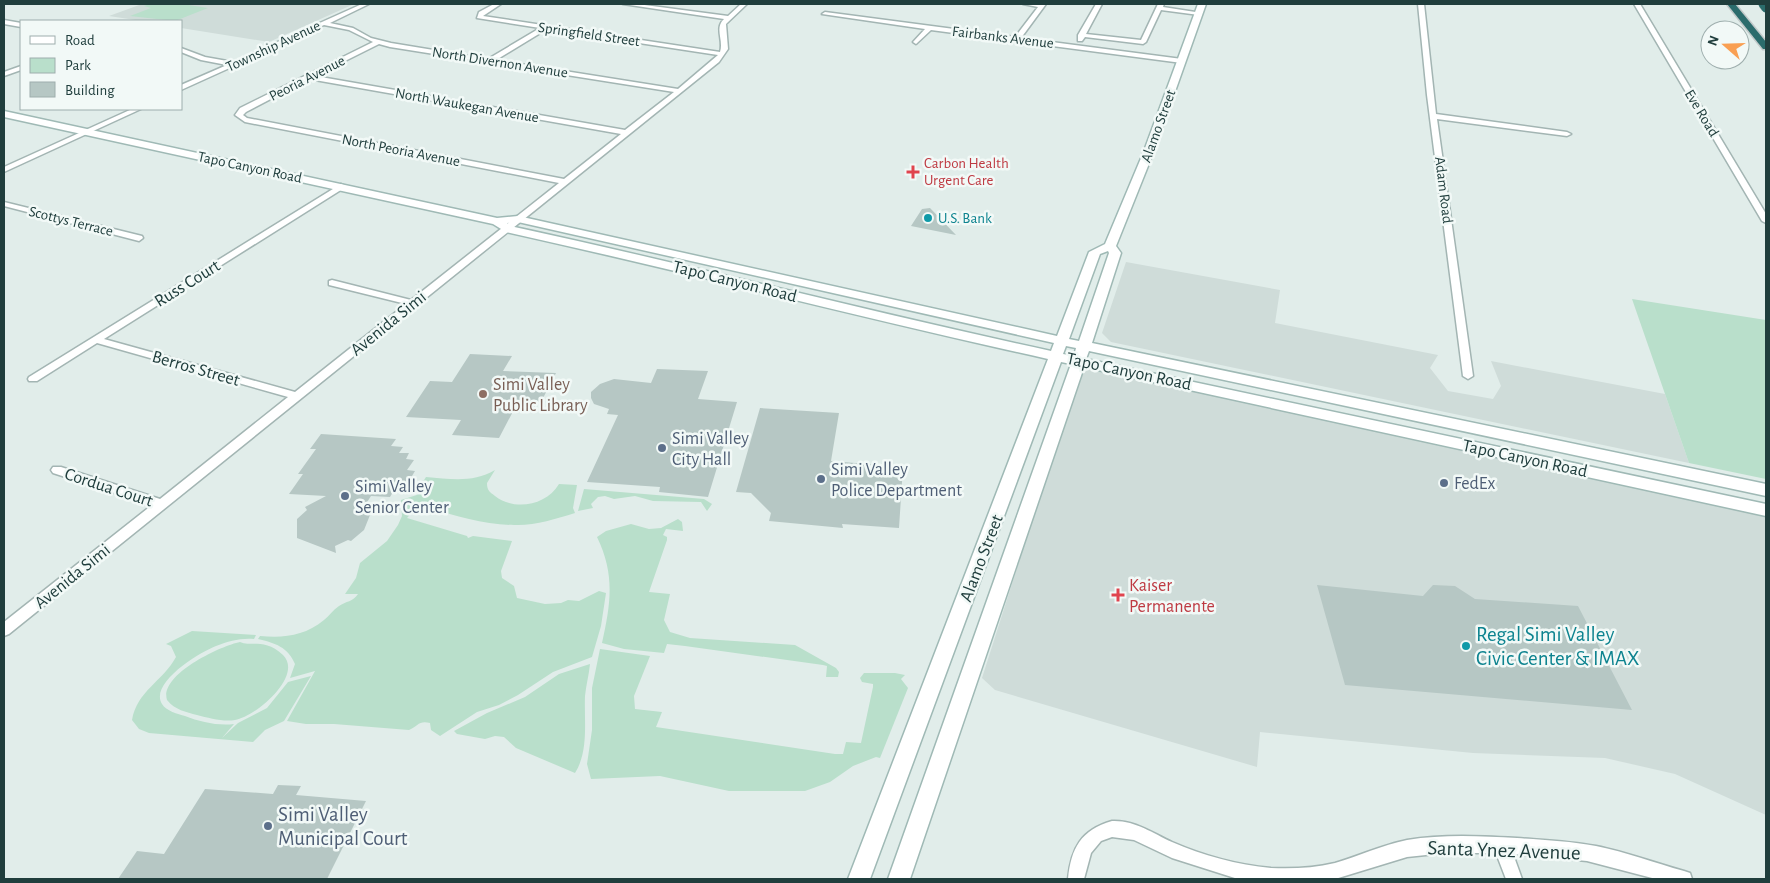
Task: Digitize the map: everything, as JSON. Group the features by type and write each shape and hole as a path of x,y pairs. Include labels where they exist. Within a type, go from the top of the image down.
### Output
{"highway":[{"path":"1733,6 1766,47"}],"main road":[{"name":"Alamo Street","path":"859,879 1095,252 1110,246 1149,151 1200,8"},
{"name":"Tapo Canyon Road","path":"4,114 341,186 943,332 1059,348"},
{"name":"Tapo Canyon Road","path":"501,225 518,219 1059,348 1766,510"},
{"name":"Alamo Street","path":"899,879 1115,253 1110,246"},
{"name":"Tapo Canyon Road","path":"1081,353 1766,490"}],"street":[{"name":"Township Avenue","path":"182,88 366,4"},
{"name":"Springfield Street","path":"498,4 481,13 480,17 723,54"},
{"path":"626,4 726,18"},
{"path":"518,219 723,54 726,44 721,28 726,18 744,4"},
{"path":"1026,4 1042,5"},
{"path":"1077,46 1099,4"},
{"name":"Adam Road","path":"1421,4 1433,116 1468,376"},
{"name":"Eve Road","path":"1637,4 1766,221"},
{"path":"1018,39 1042,5"},
{"path":"1082,35 1143,42 1160,6 1200,8"},
{"name":"Fairbanks Avenue","path":"825,14 1182,61"},
{"path":"4,22 20,25"},
{"name":"North Divernon Avenue","path":"323,23 351,28 378,42 679,91"},
{"path":"916,42 930,27"},
{"path":"489,61 545,28"},
{"name":"Peoria Avenue","path":"239,116 243,110 378,42"},
{"path":"182,50 203,59 234,64"},
{"path":"4,74 20,68"},
{"name":"North Waukegan Avenue","path":"308,77 627,133"},
{"path":"4,170 135,110"},
{"name":"North Peoria Avenue","path":"239,116 245,120 565,182"},
{"path":"1433,116 1566,134"},
{"name":"Russ Court","path":"33,379 341,186"},
{"name":"Scottys Terrace","path":"4,204 139,238"},
{"name":"Avenida Simi","path":"4,630 414,303 501,225"},
{"path":"332,283 414,303"},
{"name":"Berros Street","path":"96,340 296,396"},
{"name":"Cordua Court","path":"57,470 161,504"},
{"name":"Santa Ynez Avenue","path":"1076,879 1079,855 1089,840 1114,829 1133,830 1170,849 1216,865 1252,874 1289,878 1334,871 1385,854 1417,847 1455,844 1566,850 1607,856 1684,879"},
{"path":"1501,846 1514,879"}],"shaded area":[{"path":"142,4 354,4 269,42 182,28 182,20 135,20 109,16"},
{"path":"1126,262 1280,290 1275,323 1438,355 1430,368 1448,391 1493,399 1501,386 1491,361 1665,394 1689,463 1111,342 1102,333"},
{"path":"1082,364 1766,513 1766,815 1675,774 1605,758 1473,753 1260,732 1257,767 995,690 982,678"}],"green space":[{"path":"150,4 182,4 208,8 178,20 130,16 151,8 144,6"},
{"path":"1632,299 1766,320 1766,479 1689,463"},
{"path":"495,470 487,483 488,490 503,501 511,504 529,504 538,501 546,497 559,484 577,485 573,508 575,513 537,523 502,525 422,506 416,508 407,518 467,536 468,538 473,536 512,541 501,571 502,578 514,586 517,598 545,604 561,603 568,600 579,601 599,591 606,593 601,626 592,657 553,672 518,695 499,705 477,712 440,736 431,730 430,723 426,722 409,730 334,724 306,724 287,721 315,671 290,678 295,664 289,653 270,642 258,639 260,636 278,637 302,633 324,620 339,606 356,597 358,594 345,594 356,578 360,563 387,541 402,516 401,500 420,494 417,491 426,477 470,478"},
{"path":"584,489 704,499 712,504 707,511 701,502 653,501 635,496 614,499 605,496 598,497 591,504 593,508 578,511"},
{"path":"678,519 682,522 683,531 666,529 663,535 667,537 667,540 649,592 670,594 664,620 670,632 690,638 795,645 836,668 839,672 838,677 826,677 827,666 823,665 667,644 664,653 624,649 602,643 608,615 610,589 607,564 597,537 606,531 631,524 649,529 661,528"},
{"path":"192,631 256,635 254,639 235,640 209,649 178,669 163,687 160,696 162,704 166,709 203,722 234,724 222,738 238,723 267,708 288,682 311,676 284,721 265,730 253,742 149,733 139,729 132,720 139,701 176,657 171,646 166,644"},
{"path":"240,642 270,646 283,655 288,664 287,674 282,684 265,704 244,717 226,720 185,712 167,700 167,690 172,681 181,672 219,649"},
{"path":"600,649 650,656 634,696 635,709 662,712 656,727 835,754 843,754 846,742 861,743 873,687 873,684 862,682 860,678 864,673 895,673 905,675 901,679 908,688 880,758 876,757 853,766 830,782 805,791 729,791 660,776 591,779 587,764 592,730 592,688"},
{"path":"590,664 585,696 584,746 575,773 516,748 504,737 495,736 485,739 457,734 454,731 487,713 525,697 559,674"}],"building":[{"name":"U.S. Bank","path":"930,208 956,235 911,226 922,209"},
{"name":"Simi Valley Public Library","path":"470,354 512,356 503,371 556,373 541,402 519,400 499,438 452,435 461,420 406,417 430,381 452,382"},
{"name":"Simi Valley City Hall","path":"657,369 708,371 698,399 737,402 708,497 659,492 660,487 587,482 618,415 607,414 609,409 594,404 591,392 600,384 614,379 651,383"},
{"name":"Simi Valley Police Department","path":"760,408 839,413 831,461 903,467 899,528 842,524 843,528 769,521 771,513 751,493 736,492"},
{"name":"Simi Valley Senior Center","path":"321,434 396,439 391,446 403,447 399,453 409,453 406,459 414,460 407,470 415,471 406,486 397,485 390,497 371,496 362,510 370,515 364,530 351,541 348,540 335,546 336,553 297,538 297,519 307,510 305,507 326,496 289,494 303,474 298,474 316,449 310,449"},
{"name":"Regal Simi Valley Civic Center & IMAX","path":"1317,585 1423,596 1433,585 1455,586 1475,599 1578,606 1632,710 1345,685"},
{"name":"Simi Valley Municipal Court","path":"278,785 301,786 296,795 366,801 327,879 118,879 137,851 164,854 205,789 273,794"}],"place":[{"name":"Carbon Health Urgent Care","path":"913,172"},
{"name":"U.S. Bank","path":"928,218"},
{"name":"Simi Valley Public Library","path":"483,394"},
{"name":"Simi Valley City Hall","path":"662,448"},
{"name":"Simi Valley Police Department","path":"821,479"},
{"name":"FedEx","path":"1444,483"},
{"name":"Simi Valley Senior Center","path":"345,496"},
{"name":"Kaiser Permanente","path":"1118,595"},
{"name":"Regal Simi Valley Civic Center & IMAX","path":"1466,646"},
{"name":"Simi Valley Municipal Court","path":"268,826"}]}
